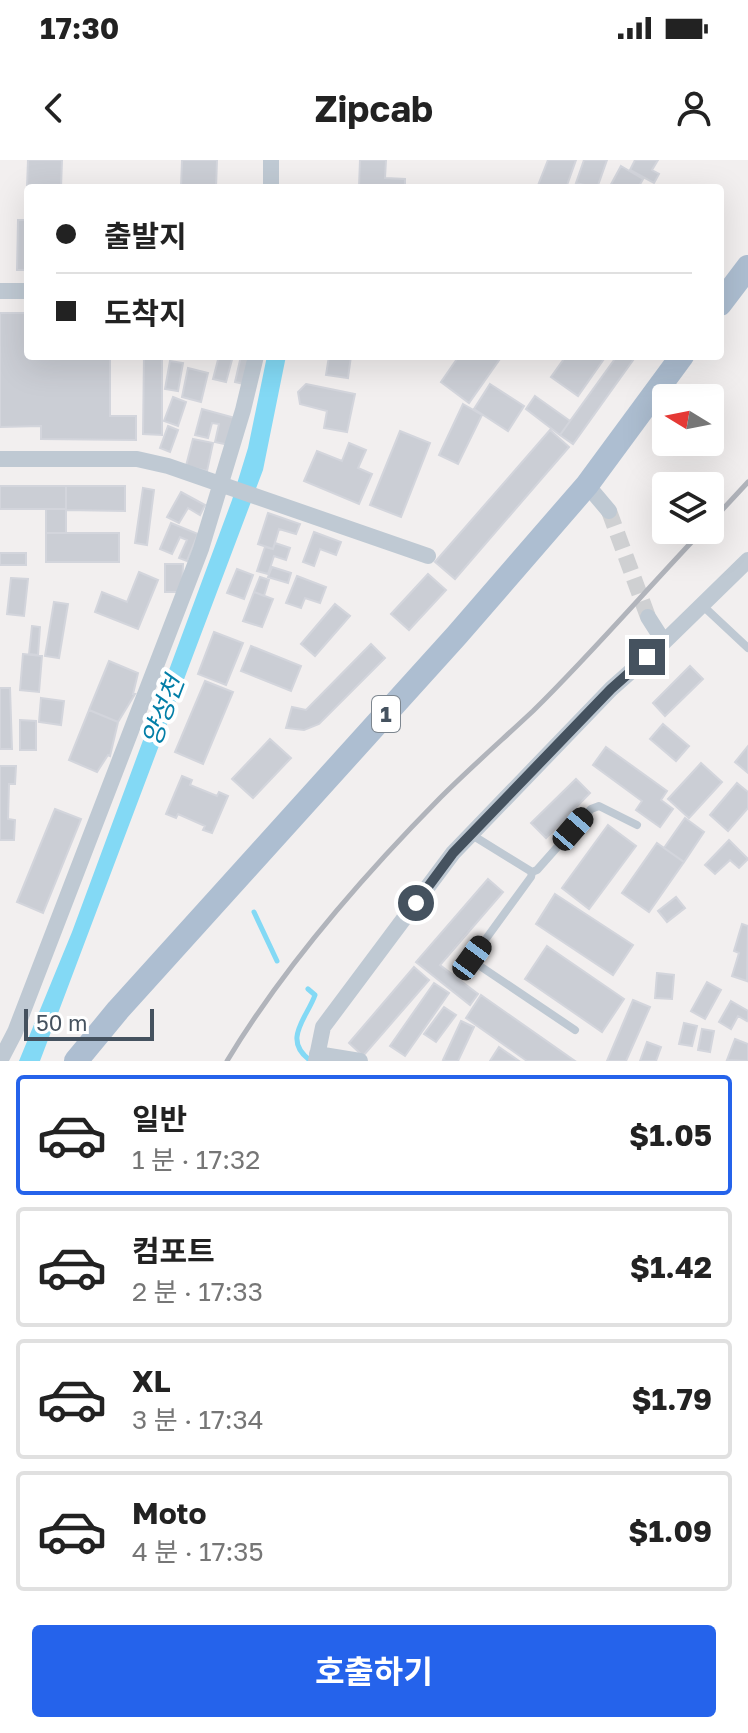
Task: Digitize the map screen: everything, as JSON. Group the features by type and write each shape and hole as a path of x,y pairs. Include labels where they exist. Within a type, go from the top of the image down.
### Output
{"main road":[{"path":"724,299 748,267"},
{"name":"1","path":"76,1061 118,1010 457,635 587,485 679,360"}],"street":[{"path":"271,160 271,184"},
{"path":"0,291 24,291"},
{"path":"0,1061 15,1032 225,487 255,360"},
{"path":"0,459 137,459 168,466 428,556"},
{"path":"587,485 609,511"},
{"path":"360,1061 317,1057 323,1027 453,853 611,689 748,560"},
{"path":"648,617 664,642"}],"lane":[{"path":"702,604 748,648"},
{"path":"532,872 591,809 599,806 637,825"},
{"path":"471,834 532,872"},
{"path":"532,872 472,958 575,1030"}],"water":[{"name":"양성천","path":"266,360 285,360 263,470 40,1061 19,1061 72,932 232,500 248,448"}],"building":[{"path":"28,160 62,160 61,184 27,184"},
{"path":"182,160 217,160 216,184 181,184"},
{"path":"360,160 386,160 385,178 405,179 405,184 359,184"},
{"path":"548,160 576,160 567,184 539,184"},
{"path":"584,160 607,160 598,184 576,183"},
{"path":"635,160 658,160 652,170 659,174 654,183 630,170"},
{"path":"621,166 643,179 640,184 611,184"},
{"path":"18,220 24,220 24,270 17,270"},
{"path":"0,313 24,313 24,360 110,360 110,416 136,416 136,440 41,439 41,426 0,427"},
{"path":"144,360 162,360 162,435 143,434"},
{"path":"218,360 232,360 226,382 213,379"},
{"path":"240,360 248,360 248,385 235,382"},
{"path":"328,360 350,360 348,378 326,375"},
{"path":"456,360 499,360 469,403 441,382"},
{"path":"563,360 603,360 578,396 551,377"},
{"path":"614,360 633,360 573,444 560,435"},
{"path":"170,361 183,363 178,391 165,389"},
{"path":"188,368 208,373 201,402 182,397"},
{"path":"306,384 355,394 347,432 324,428 327,411 300,404 298,392"},
{"path":"490,384 524,406 508,431 474,409"},
{"path":"535,396 570,421 560,435 526,409"},
{"path":"173,397 186,402 178,426 164,421"},
{"path":"463,404 482,415 458,464 439,455"},
{"path":"202,409 235,418 229,445 215,442 219,424 212,423 208,438 195,435"},
{"path":"168,426 178,430 170,452 160,448"},
{"path":"550,430 569,447 455,579 435,562"},
{"path":"400,431 430,443 401,517 370,505"},
{"path":"193,439 213,443 207,471 186,466"},
{"path":"349,443 366,450 358,468 372,474 359,504 304,481 317,451 342,461"},
{"path":"0,486 66,486 66,509 0,509"},
{"path":"66,486 125,486 125,511 66,510"},
{"path":"143,488 154,490 147,545 135,543"},
{"path":"181,492 205,505 200,515 188,508 179,523 167,517"},
{"path":"46,509 66,509 66,533 46,533"},
{"path":"268,513 300,524 296,534 279,529 273,549 258,544"},
{"path":"171,523 198,534 187,561 179,558 187,540 180,537 172,554 160,549"},
{"path":"314,532 341,542 336,555 320,549 314,566 303,562"},
{"path":"46,533 119,533 119,562 46,562"},
{"path":"275,543 290,548 286,560 274,556 268,574 257,571 265,547 273,549"},
{"path":"0,553 26,553 26,565 0,565"},
{"path":"165,564 183,564 182,592 165,592"},
{"path":"272,567 291,573 288,583 268,577"},
{"path":"237,569 253,575 244,599 227,593"},
{"path":"139,572 158,580 138,629 95,612 102,592 127,602"},
{"path":"428,574 446,590 409,630 391,614"},
{"path":"297,576 326,587 320,603 305,598 301,608 286,603"},
{"path":"260,577 269,580 264,596 254,592"},
{"path":"11,578 28,579 24,616 7,614"},
{"path":"254,592 273,599 262,627 243,621"},
{"path":"54,602 68,604 59,658 45,656"},
{"path":"335,604 350,616 315,656 301,644"},
{"path":"32,626 40,627 38,655 29,654"},
{"path":"214,632 243,643 226,685 198,674"},
{"path":"371,644 385,658 319,724 304,730 286,728 292,707 306,710"},
{"path":"251,646 301,666 291,691 241,671"},
{"path":"23,654 42,656 39,692 20,690"},
{"path":"109,661 138,673 135,694 118,722 89,710"},
{"path":"690,666 703,679 665,716 653,703"},
{"path":"205,681 233,692 203,764 175,752"},
{"path":"0,688 10,688 12,749 0,749"},
{"path":"41,698 64,701 61,725 39,722"},
{"path":"89,710 118,722 110,756 97,772 69,760"},
{"path":"20,720 36,721 36,750 20,750"},
{"path":"663,724 689,746 676,761 650,739"},
{"path":"270,739 291,758 253,798 232,779"},
{"path":"748,746 748,773 735,762"},
{"path":"606,747 667,791 661,800 673,809 660,827 636,810 642,801 593,765"},
{"path":"701,763 722,782 689,818 668,799"},
{"path":"0,766 16,766 15,784 9,784 8,819 15,820 14,840 0,840"},
{"path":"182,776 192,780 190,785 217,796 219,792 228,796 212,833 203,830 205,826 178,814 176,818 166,814"},
{"path":"576,779 590,793 546,838 531,823"},
{"path":"737,783 748,792 748,808 728,831 710,815"},
{"path":"55,809 81,819 43,913 17,902"},
{"path":"685,818 704,832 684,862 664,848"},
{"path":"608,825 636,846 589,909 562,888"},
{"path":"729,840 748,859 739,868 730,860 715,874 705,865"},
{"path":"657,843 684,862 649,912 622,893"},
{"path":"488,879 503,892 440,965 478,994 470,1005 416,962"},
{"path":"555,894 633,945 613,975 536,924"},
{"path":"676,897 685,908 667,922 658,911"},
{"path":"742,924 748,926 747,981 732,976 739,953 734,951"},
{"path":"547,946 624,999 602,1032 525,979"},
{"path":"414,967 429,980 363,1056 349,1043"},
{"path":"657,973 674,975 672,999 655,998"},
{"path":"707,982 721,990 705,1019 691,1011"},
{"path":"434,983 449,993 405,1056 390,1046"},
{"path":"481,995 575,1061 527,1061 466,1018"},
{"path":"633,1000 650,1007 626,1061 607,1061"},
{"path":"731,1001 748,1011 748,1019 738,1016 731,1029 719,1022"},
{"path":"444,1007 456,1015 436,1042 424,1034"},
{"path":"461,1021 474,1027 458,1061 443,1060"},
{"path":"684,1023 697,1026 692,1046 679,1044"},
{"path":"702,1029 714,1031 710,1052 698,1050"},
{"path":"735,1039 748,1044 748,1061 727,1060"},
{"path":"647,1042 661,1047 656,1061 640,1061"},
{"path":"499,1047 519,1061 490,1061"}],"waterway":[{"path":"254,912 277,961"},
{"path":"308,989 315,995 297,1037 302,1053 311,1061"}],"tunnel":[{"path":"609,511 648,617"}],"railway":[{"path":"724,508 748,482"},
{"path":"227,1061 299,957 383,858 451,787 555,689 690,544"}],"route":[{"path":"416,903 453,853 611,689 647,657"}]}
